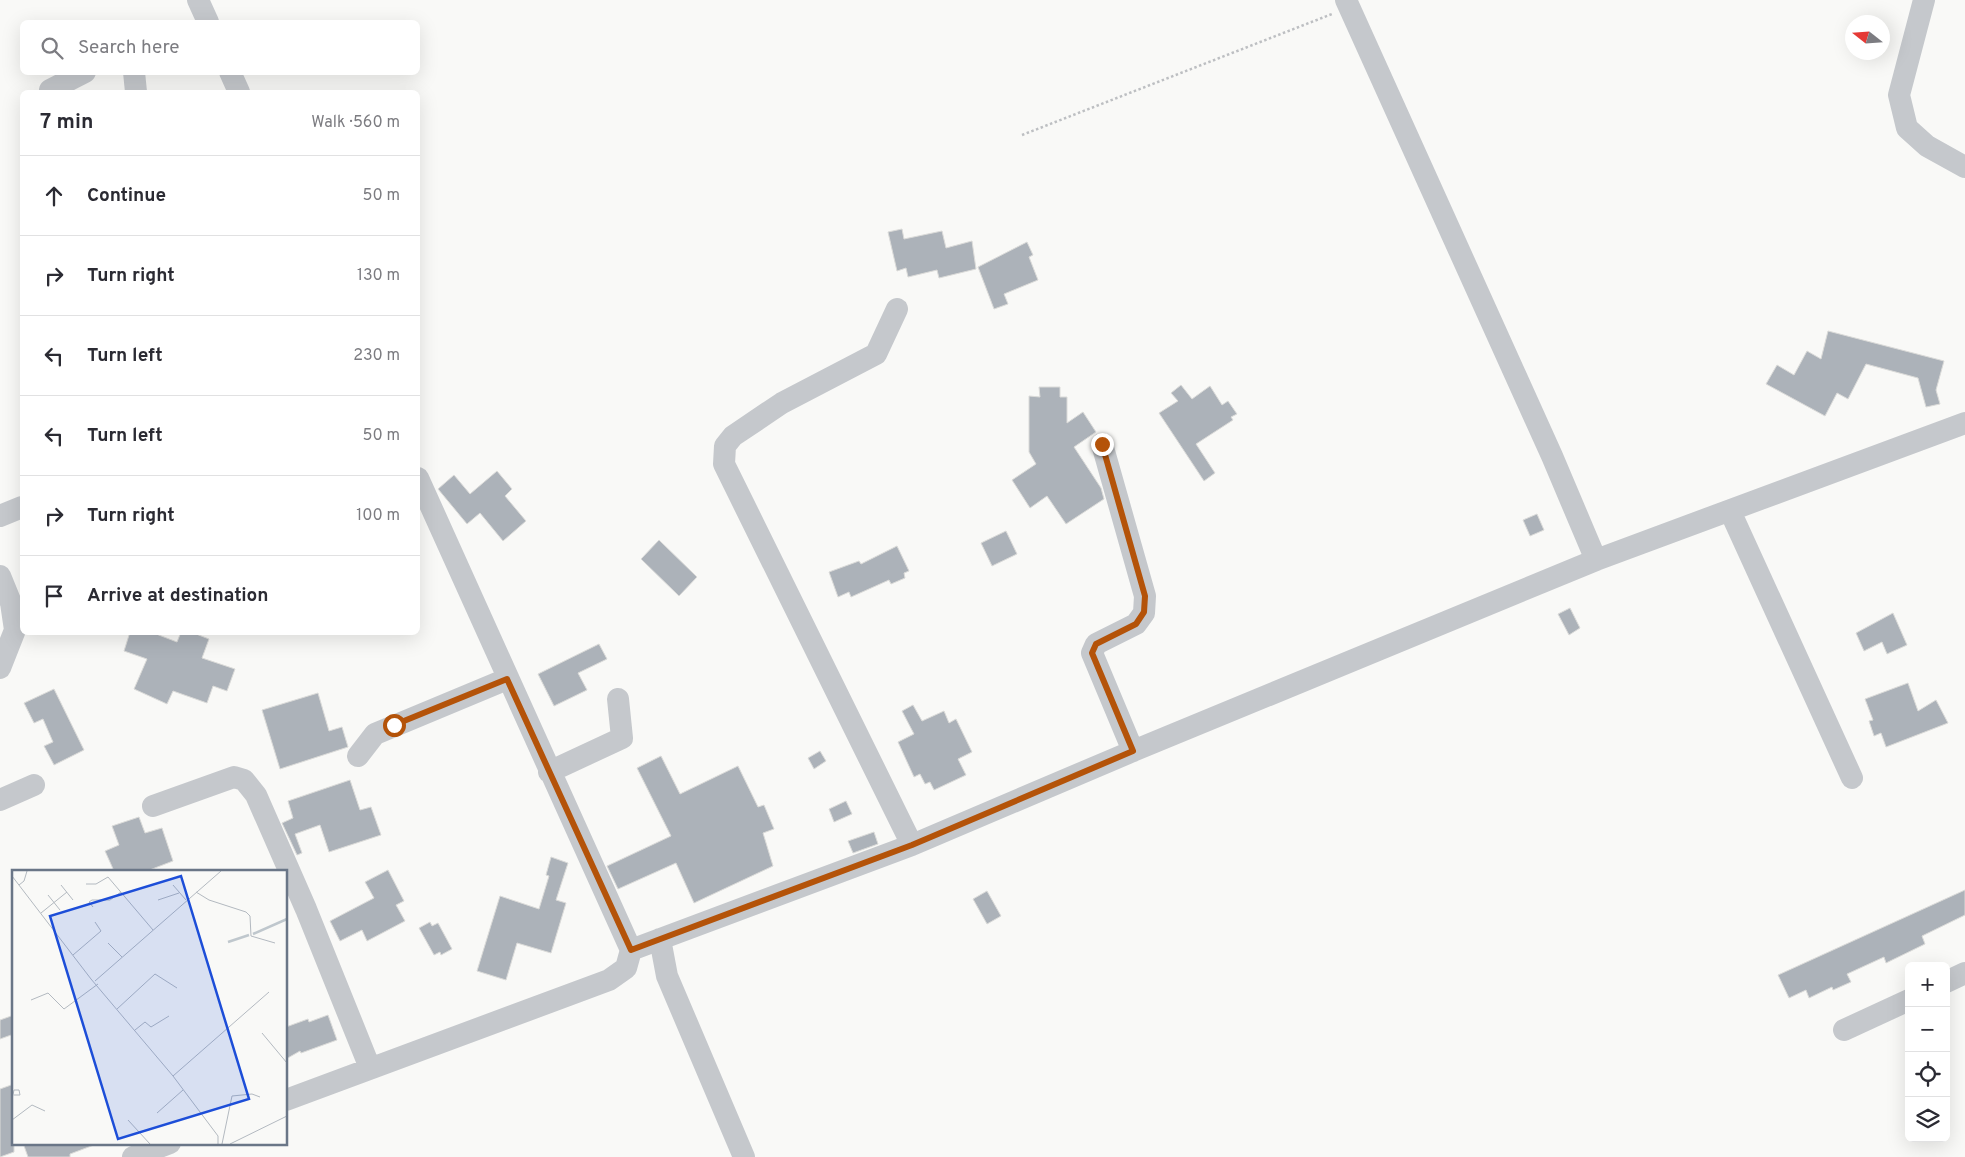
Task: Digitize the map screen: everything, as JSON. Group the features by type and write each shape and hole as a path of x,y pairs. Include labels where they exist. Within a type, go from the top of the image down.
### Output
{"street":[{"path":"1924,0 1899,95 1907,128 1927,146 1965,168"},
{"path":"1347,4 1548,447 1596,560"},
{"path":"50,90 79,75"},
{"path":"134,75 136,90"},
{"path":"231,75 238,90"},
{"path":"897,308 876,354 782,403 733,436 725,446 724,464 771,564 912,845"},
{"path":"631,950 912,845 1133,751 1596,560 1730,512 1965,423"},
{"path":"1102,444 1145,596 1144,612 1136,624 1096,644 1092,653 1133,751"},
{"path":"288,1099 609,980 626,968 631,950 507,679 420,483"},
{"path":"0,516 20,508"},
{"path":"1730,512 1852,778"},
{"path":"0,576 11,604 15,630 0,668"},
{"path":"358,756 375,734 507,679"},
{"path":"549,772 622,738 618,699"},
{"path":"153,806 234,777 244,780 256,795 377,1065"},
{"path":"0,800 34,785"},
{"path":"320,912 377,1065"},
{"path":"660,939 667,976 744,1157"},
{"path":"1950,980 1965,973"},
{"path":"1844,1030 1905,1002"},
{"path":"134,1157 167,1144"}],"path":[{"path":"1022,135 1347,4"}],"building":[{"path":"902,229 904,239 942,231 946,248 972,241 976,269 939,278 937,270 908,277 906,268 897,271 888,232"},
{"path":"1027,242 1033,255 1029,257 1038,280 1004,294 1008,304 994,309 978,267"},
{"path":"1828,331 1944,361 1936,390 1940,404 1926,407 1918,378 1866,364 1848,399 1837,393 1825,416 1766,384 1777,365 1794,375 1807,351 1821,359"},
{"path":"1181,385 1192,399 1210,386 1222,405 1228,401 1237,414 1231,417 1233,420 1196,444 1215,473 1204,481 1159,413 1178,401 1171,393"},
{"path":"1039,387 1060,387 1060,397 1067,397 1067,423 1083,412 1096,432 1074,447 1101,488 1104,499 1066,524 1047,496 1030,508 1012,480 1036,464 1029,452 1029,396 1040,397"},
{"path":"497,471 512,489 505,496 526,521 503,541 480,513 467,524 438,489 454,475 470,494"},
{"path":"1537,514 1544,530 1530,536 1523,520"},
{"path":"1006,531 1017,554 992,566 981,543"},
{"path":"659,540 697,577 679,596 641,559"},
{"path":"897,546 909,571 904,573 905,578 891,584 889,580 851,597 849,592 838,597 829,572 859,561 861,564"},
{"path":"1570,608 1580,628 1569,635 1558,614"},
{"path":"1893,613 1907,645 1887,654 1882,642 1864,651 1856,633"},
{"path":"129,635 159,635 177,642 180,635 199,635 209,639 202,658 235,669 227,691 213,686 207,703 173,691 167,704 134,689 147,659 124,651"},
{"path":"599,644 607,659 578,673 587,690 554,706 538,674"},
{"path":"1908,683 1918,711 1936,700 1948,723 1886,747 1881,733 1874,736 1869,721 1873,720 1865,699"},
{"path":"54,689 84,750 54,765 44,746 53,742 43,719 34,723 24,703"},
{"path":"318,693 329,731 342,727 348,747 280,769 262,710"},
{"path":"913,705 922,721 944,711 949,723 956,719 972,752 958,759 966,775 934,790 930,782 925,784 920,774 914,777 898,742 914,734 902,711"},
{"path":"820,751 826,761 814,769 808,758"},
{"path":"661,756 680,794 738,766 758,807 764,805 774,829 763,833 773,866 694,903 676,863 618,889 607,866 671,836 637,768"},
{"path":"350,780 360,810 371,807 381,835 329,852 320,825 295,834 302,853 297,855 282,823 293,818 288,801"},
{"path":"846,801 852,814 834,822 829,809"},
{"path":"139,817 145,833 162,828 173,861 150,870 114,870 105,851 119,845 112,826"},
{"path":"874,832 878,844 853,853 848,841"},
{"path":"551,857 568,863 556,900 566,903 551,953 517,943 506,980 477,971 500,896 539,909 549,876 546,875"},
{"path":"388,870 404,901 396,905 405,921 367,941 362,930 340,941 330,921 374,898 365,882"},
{"path":"1965,890 1965,915 1922,936 1925,944 1886,963 1884,957 1847,974 1851,982 1833,990 1832,987 1809,998 1806,990 1789,998 1778,975"},
{"path":"987,891 1001,916 987,924 973,899"},
{"path":"430,922 432,926 438,923 452,949 441,955 440,952 434,955 419,928"},
{"path":"328,1015 337,1040 301,1053 300,1051 288,1058 288,1026 308,1019 309,1022"},
{"path":"12,1016 12,1035 0,1039 0,1020"},
{"path":"12,1085 12,1144 14,1144 14,1152 0,1157 0,1089"},
{"path":"23,1144 94,1145 70,1154 70,1157 28,1157"}],"route":[{"path":"394,725 507,679 631,950 912,845 1133,751 1092,653 1096,644 1136,624 1144,612 1145,596 1102,444"}]}
